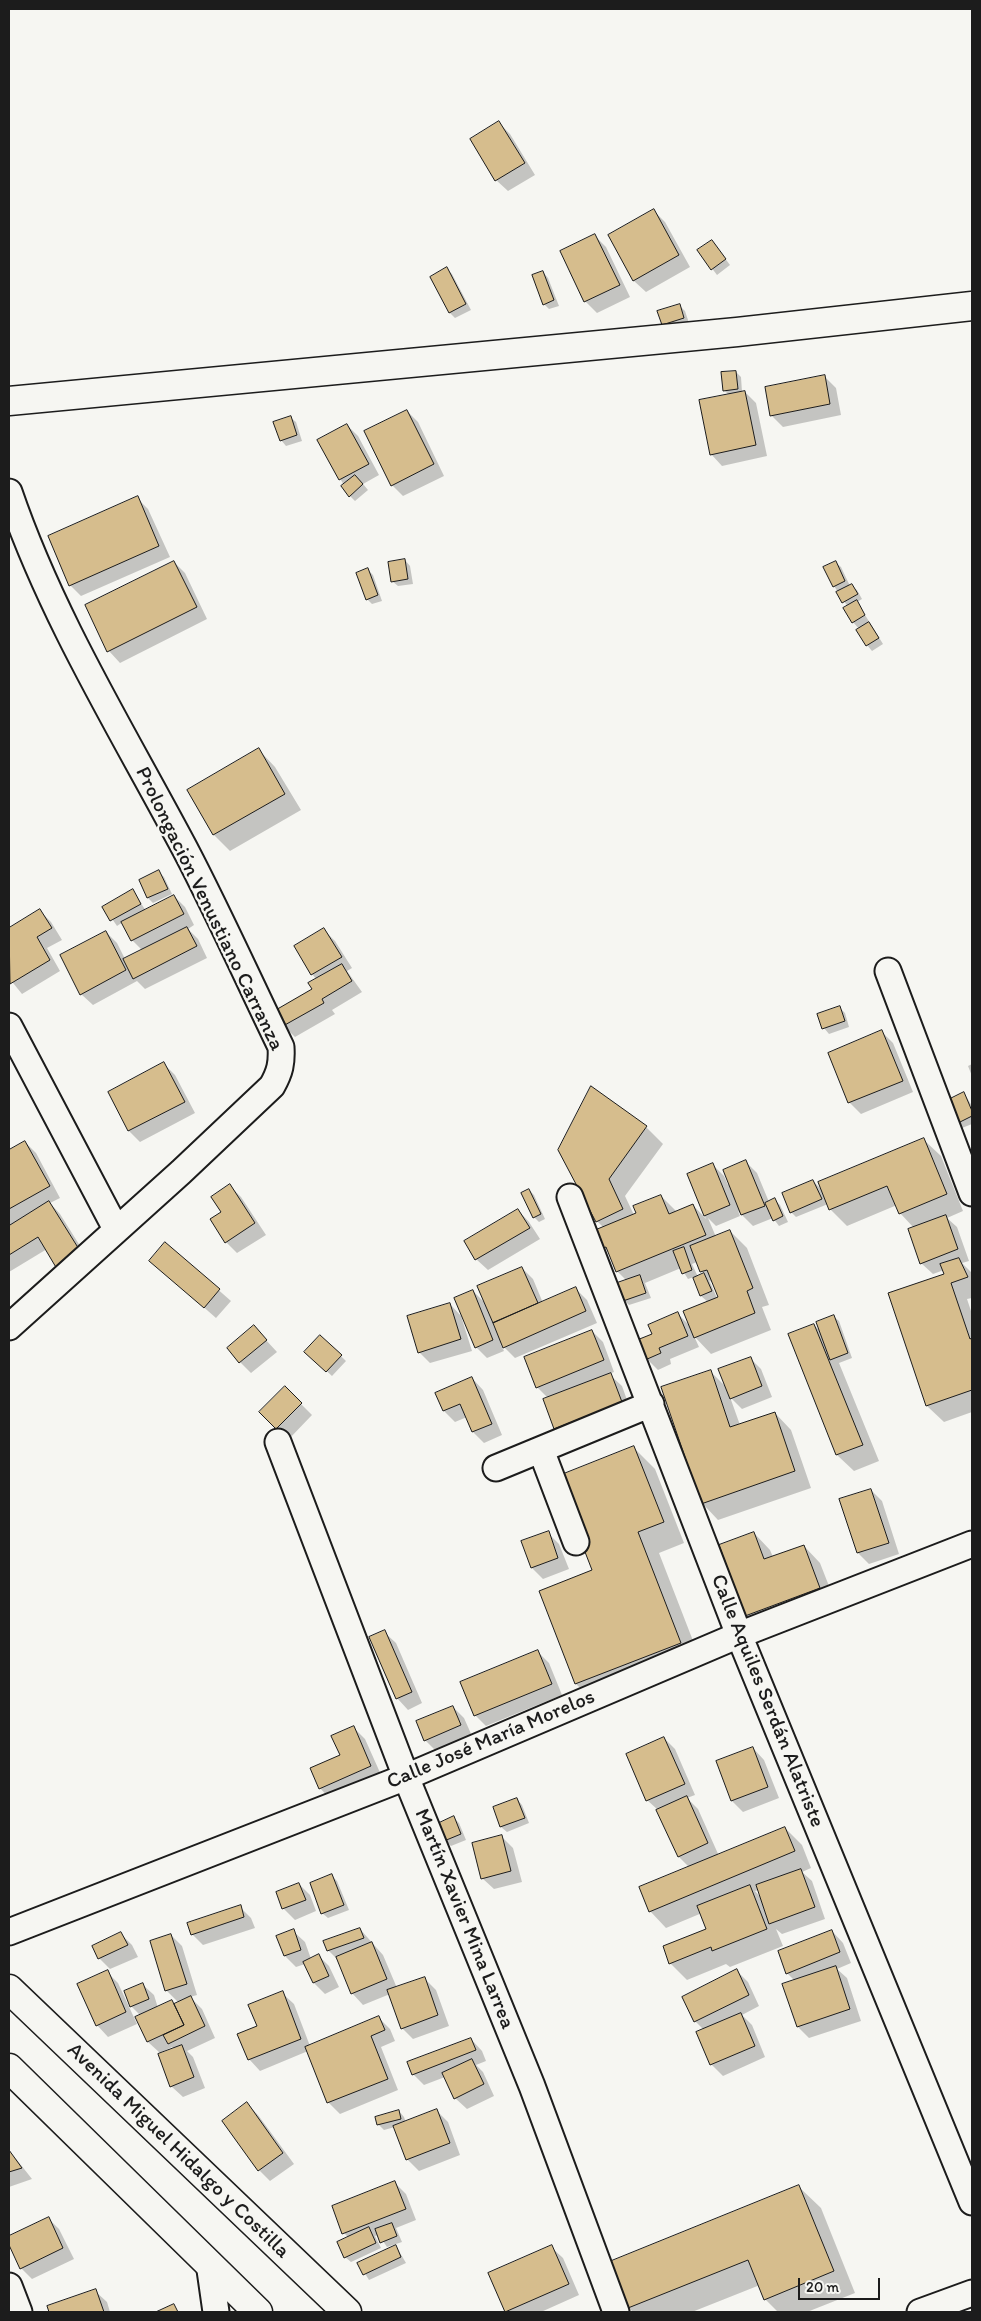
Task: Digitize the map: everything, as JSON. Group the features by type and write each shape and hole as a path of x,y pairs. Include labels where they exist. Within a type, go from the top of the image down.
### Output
{"street":[{"path":"9,401 727,333 972,306"},
{"name":"Prolongación Venustiano Carranza","path":"9,492 21,528 73,642 186,851 280,1047 280,1071 272,1086 181,1172 9,1327"},
{"path":"888,971 972,1193"},
{"path":"9,1026 116,1229"},
{"name":"Calle Aquiles Serdán Alatriste","path":"570,1197 739,1635 972,2202"},
{"path":"496,1468 651,1404"},
{"name":"Martín Xavier Mina Larrea","path":"278,1442 406,1777 532,2086 616,2312"},
{"path":"541,1450 576,1542"},
{"name":"Calle José María Morelos","path":"9,1932 406,1777 739,1635 972,1544"},
{"name":"Avenida Miguel Hidalgo y Costilla","path":"9,1989 347,2312"},
{"path":"9,2068 258,2312"},
{"path":"209,2263 216,2312"},
{"path":"9,2286 19,2312"},
{"path":"920,2312 972,2293"}],"building":[{"path":"499,121 525,163 495,181 470,139"},
{"path":"654,209 679,255 633,281 608,235"},
{"path":"595,234 620,285 584,302 560,251"},
{"path":"712,240 726,259 711,270 697,250"},
{"path":"447,267 466,304 449,313 430,277"},
{"path":"543,271 554,300 543,305 532,275"},
{"path":"680,304 684,318 662,325 657,311"},
{"path":"736,371 738,389 723,391 721,372"},
{"path":"825,375 830,404 770,416 765,387"},
{"path":"745,391 756,445 710,455 699,400"},
{"path":"407,410 434,464 391,486 364,431"},
{"path":"291,416 297,435 280,441 273,422"},
{"path":"347,424 369,464 339,480 317,440"},
{"path":"355,475 363,484 349,497 341,486"},
{"path":"138,496 159,546 69,586 48,536"},
{"path":"405,559 408,579 391,582 388,562"},
{"path":"174,561 197,607 107,652 85,605"},
{"path":"836,561 845,581 833,587 823,567"},
{"path":"368,568 378,595 366,600 356,573"},
{"path":"852,584 858,594 842,603 836,592"},
{"path":"857,600 865,615 852,623 843,608"},
{"path":"869,622 879,638 866,646 856,630"},
{"path":"259,748 285,794 213,835 187,790"},
{"path":"159,870 168,889 147,898 139,880"},
{"path":"133,889 141,904 110,921 102,907"},
{"path":"174,895 184,914 131,941 121,922"},
{"path":"40,909 52,928 37,937 50,960 10,984 9,928"},
{"path":"187,927 197,946 133,979 123,959"},
{"path":"324,928 342,957 311,975 294,946"},
{"path":"106,931 126,970 80,995 60,955"},
{"path":"342,964 352,981 322,999 324,1003 283,1026 274,1011 312,989 308,983"},
{"path":"840,1006 845,1021 822,1029 817,1014"},
{"path":"882,1030 903,1081 848,1103 828,1053"},
{"path":"164,1062 185,1102 128,1131 108,1092"},
{"path":"591,1086 647,1126 609,1179 623,1209 596,1222 558,1150"},
{"path":"964,1092 972,1111 972,1116 956,1124 946,1101"},
{"path":"924,1138 947,1194 899,1214 887,1186 829,1210 818,1182"},
{"path":"25,1141 50,1186 9,1209 9,1150"},
{"path":"746,1160 765,1206 741,1215 723,1170"},
{"path":"713,1163 730,1205 704,1216 687,1174"},
{"path":"813,1180 822,1199 790,1213 782,1193"},
{"path":"230,1184 255,1223 225,1243 210,1219 221,1212 211,1197"},
{"path":"529,1189 541,1214 533,1218 521,1193"},
{"path":"661,1195 669,1214 693,1204 706,1235 616,1272 606,1247 603,1248 595,1230 636,1213 633,1206"},
{"path":"775,1198 783,1216 773,1221 765,1203"},
{"path":"49,1201 82,1254 57,1269 38,1237 9,1255 9,1226"},
{"path":"518,1209 530,1228 475,1260 464,1241"},
{"path":"946,1215 958,1249 920,1264 908,1229"},
{"path":"730,1230 753,1288 747,1291 755,1313 694,1338 683,1311 718,1297 707,1270 700,1272 690,1246"},
{"path":"165,1242 220,1289 204,1308 149,1261"},
{"path":"684,1247 692,1270 682,1274 673,1251"},
{"path":"959,1258 968,1277 951,1283 970,1339 972,1338 972,1390 926,1406 888,1293 944,1274 940,1264"},
{"path":"522,1267 538,1303 493,1323 477,1286"},
{"path":"704,1273 712,1291 700,1296 693,1278"},
{"path":"640,1275 646,1293 623,1301 617,1283"},
{"path":"576,1287 586,1311 503,1348 493,1323"},
{"path":"473,1290 493,1340 475,1348 454,1298"},
{"path":"450,1303 461,1339 418,1353 407,1316"},
{"path":"678,1312 688,1336 659,1348 661,1353 645,1360 637,1340 652,1334 648,1325"},
{"path":"834,1315 848,1353 830,1360 816,1322"},
{"path":"814,1324 863,1445 836,1455 788,1334"},
{"path":"254,1325 267,1340 239,1363 227,1348"},
{"path":"592,1330 604,1360 536,1388 524,1357"},
{"path":"320,1335 342,1355 326,1372 304,1352"},
{"path":"751,1357 762,1386 730,1399 718,1369"},
{"path":"711,1370 730,1427 775,1412 795,1471 701,1504 661,1387"},
{"path":"611,1373 622,1402 554,1429 543,1399"},
{"path":"472,1377 492,1424 472,1432 460,1404 443,1411 435,1393"},
{"path":"285,1386 302,1403 276,1429 259,1412"},
{"path":"634,1446 664,1522 638,1532 681,1643 575,1684 539,1591 592,1570 556,1477"},
{"path":"871,1489 889,1543 857,1553 839,1499"},
{"path":"549,1531 558,1558 531,1568 521,1541"},
{"path":"754,1532 764,1559 804,1545 820,1588 745,1616 719,1545"},
{"path":"385,1630 412,1692 396,1699 369,1637"},
{"path":"538,1650 552,1684 474,1716 460,1682"},
{"path":"453,1706 461,1725 424,1741 416,1721"},
{"path":"354,1726 371,1766 319,1789 310,1768 340,1755 331,1736"},
{"path":"664,1737 685,1784 646,1801 626,1754"},
{"path":"753,1747 768,1787 731,1801 716,1761"},
{"path":"687,1796 708,1843 678,1857 656,1810"},
{"path":"517,1798 525,1818 500,1827 493,1807"},
{"path":"454,1816 461,1834 444,1841 437,1824"},
{"path":"785,1827 795,1851 649,1912 639,1887"},
{"path":"502,1835 511,1871 481,1879 472,1843"},
{"path":"801,1869 815,1907 769,1924 756,1885"},
{"path":"332,1874 344,1905 321,1914 310,1883"},
{"path":"299,1883 306,1900 282,1909 276,1892"},
{"path":"750,1885 767,1929 712,1951 711,1947 669,1964 663,1946 706,1929 697,1906"},
{"path":"241,1905 244,1917 191,1935 187,1923"},
{"path":"360,1928 364,1938 327,1951 323,1941"},
{"path":"294,1929 301,1950 284,1956 276,1936"},
{"path":"832,1930 840,1952 786,1974 778,1951"},
{"path":"121,1932 128,1945 98,1959 92,1946"},
{"path":"171,1934 187,1984 165,1991 150,1941"},
{"path":"372,1942 387,1979 351,1994 336,1957"},
{"path":"319,1954 329,1976 313,1983 303,1962"},
{"path":"836,1966 850,2009 797,2027 782,1984"},
{"path":"737,1969 749,1995 694,2022 682,1997"},
{"path":"108,1970 126,2012 96,2026 77,1984"},
{"path":"425,1977 438,2015 401,2029 387,1990"},
{"path":"143,1983 149,1999 130,2007 124,1991"},
{"path":"283,1991 301,2039 248,2060 237,2034 257,2026 248,2005"},
{"path":"191,1996 205,2026 168,2044 163,2035 184,2025 174,2004"},
{"path":"172,2000 184,2025 147,2042 135,2017"},
{"path":"741,2013 755,2046 710,2065 696,2032"},
{"path":"379,2016 385,2030 371,2036 388,2079 327,2103 305,2047"},
{"path":"471,2038 476,2050 412,2075 407,2062"},
{"path":"182,2045 194,2077 170,2087 158,2054"},
{"path":"472,2059 484,2084 454,2099 442,2073"},
{"path":"247,2102 283,2153 258,2171 222,2121"},
{"path":"437,2109 450,2143 406,2160 393,2126"},
{"path":"399,2110 401,2119 377,2125 375,2117"},
{"path":"9,2150 22,2168 9,2172"},
{"path":"395,2181 406,2209 342,2234 332,2206"},
{"path":"799,2185 834,2271 764,2300 748,2260 628,2308 609,2262"},
{"path":"49,2217 63,2248 20,2269 9,2245 9,2236"},
{"path":"392,2223 397,2236 380,2243 375,2229"},
{"path":"369,2227 376,2243 344,2258 337,2242"},
{"path":"396,2245 401,2257 363,2275 357,2263"},
{"path":"552,2245 569,2284 505,2312 488,2273"},
{"path":"96,2289 104,2312 49,2312 47,2306"},
{"path":"174,2304 178,2312 156,2312"}]}
